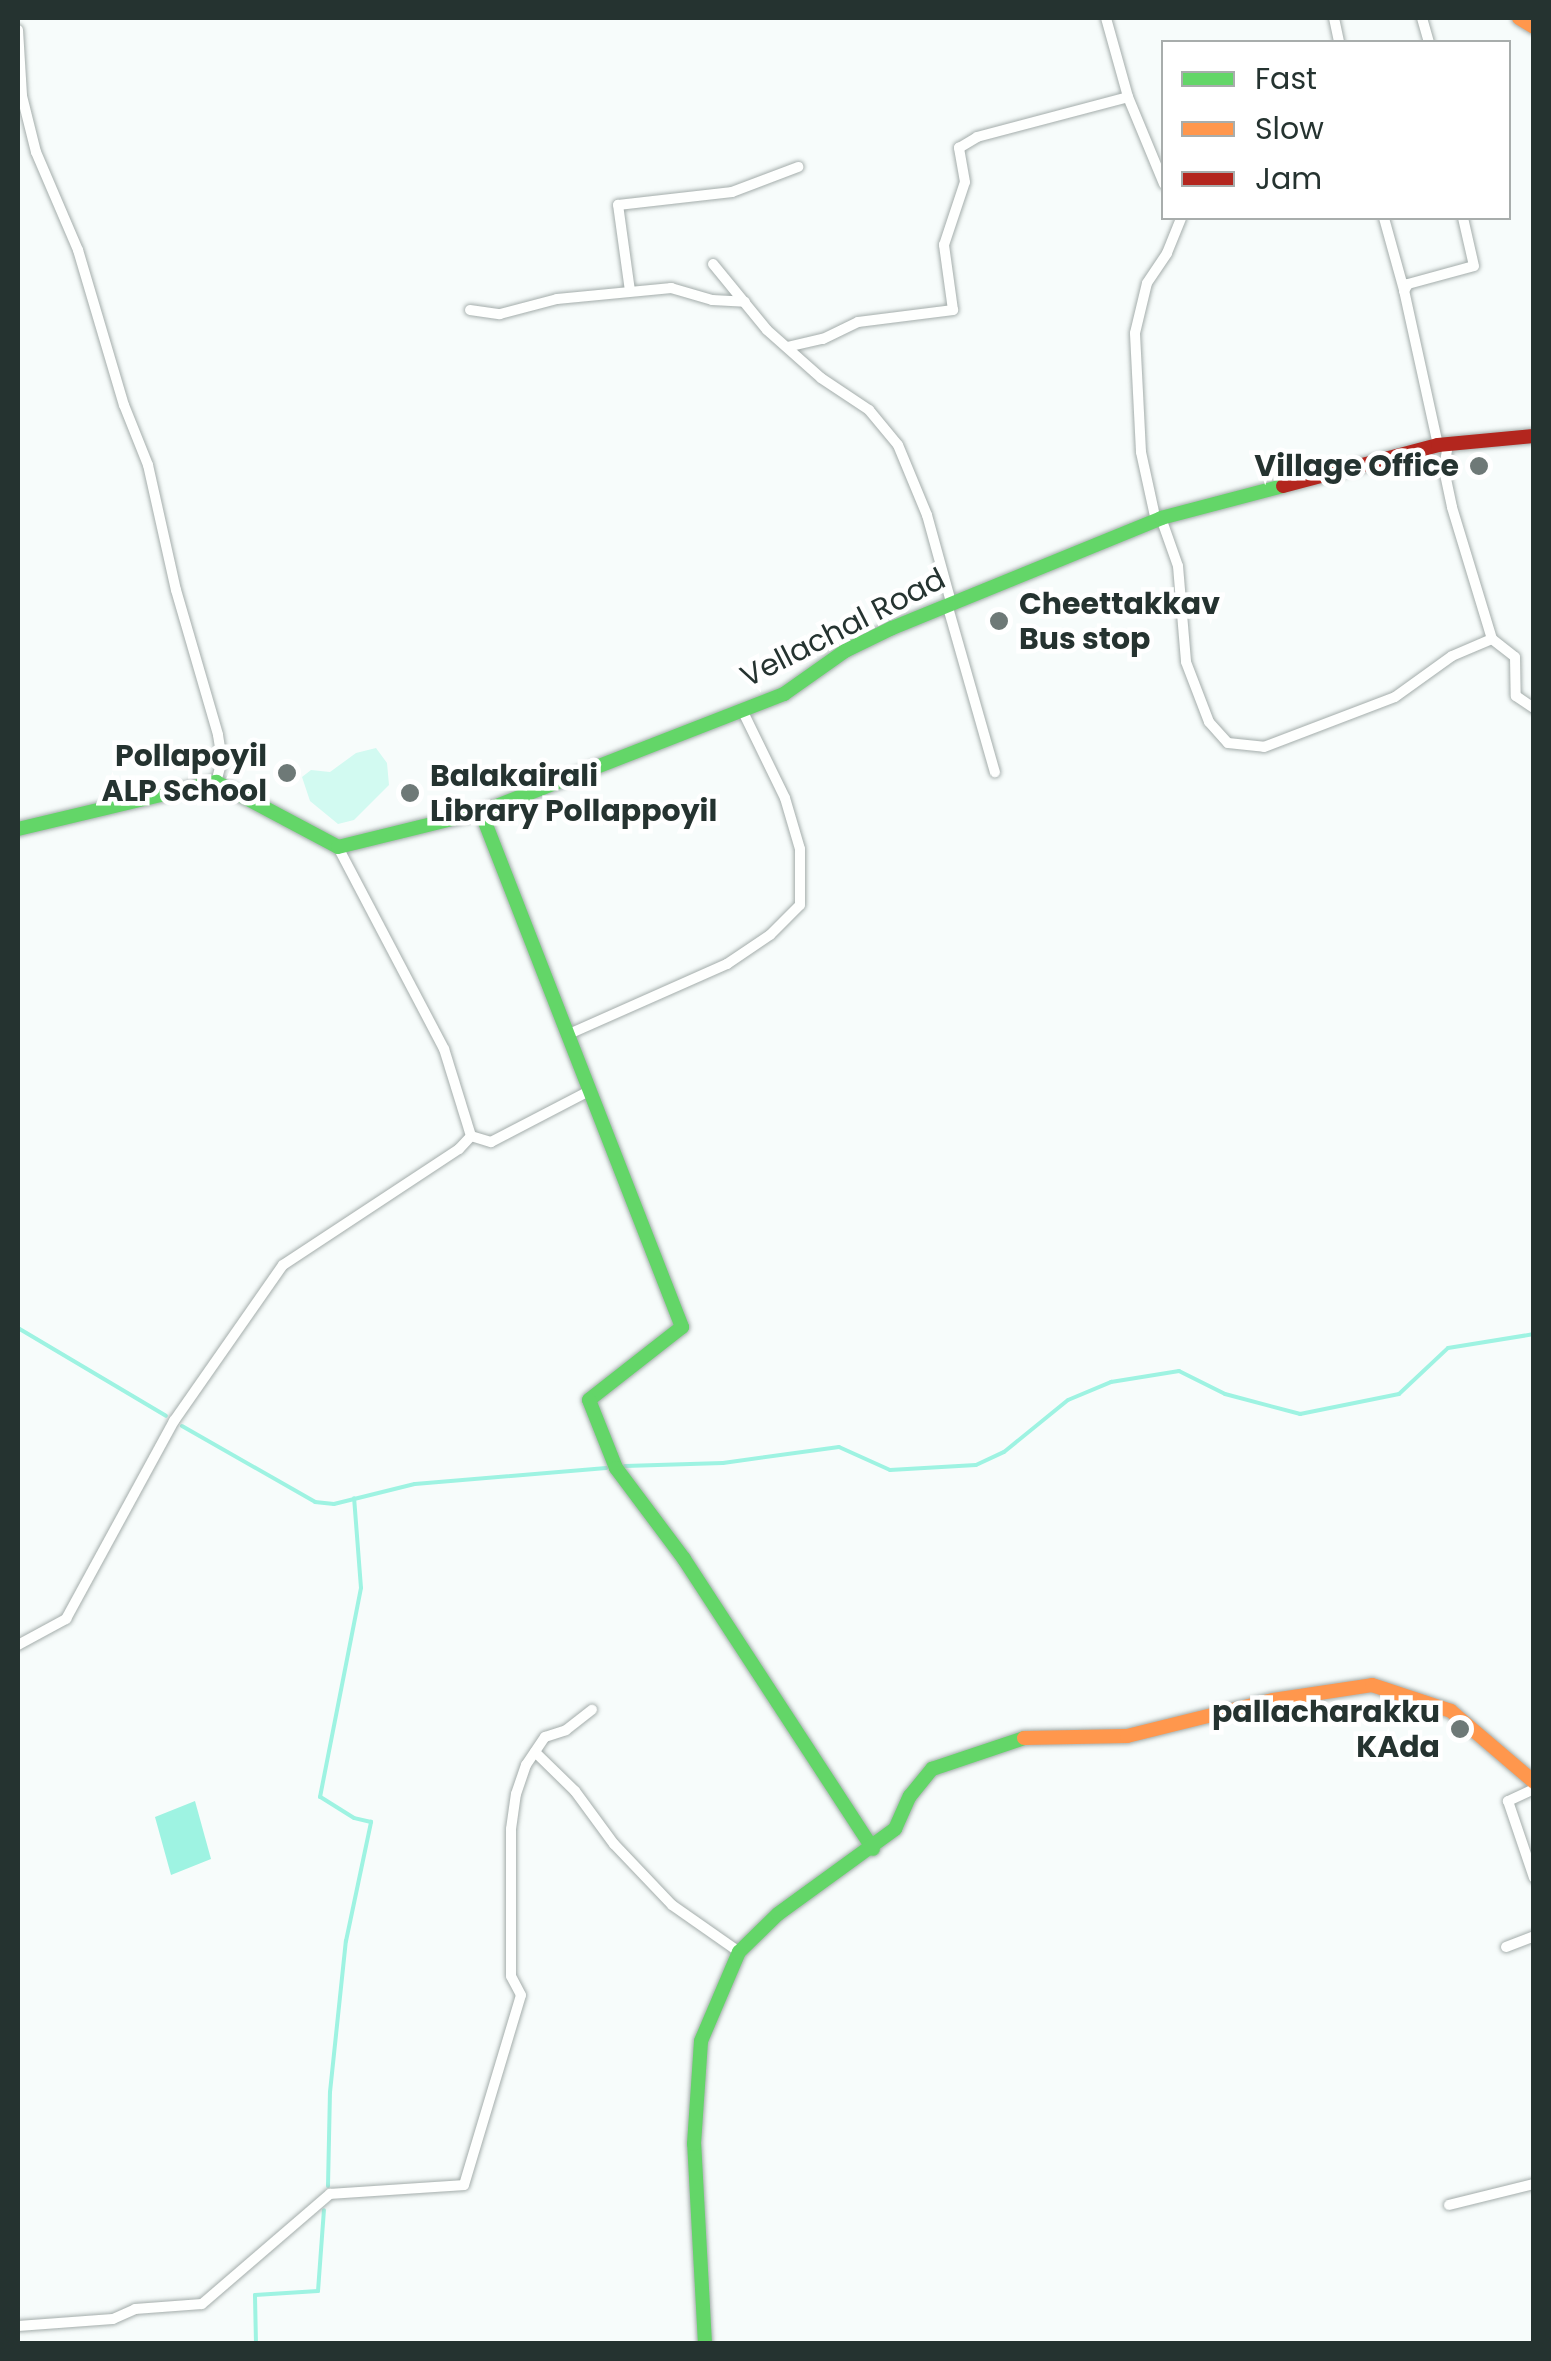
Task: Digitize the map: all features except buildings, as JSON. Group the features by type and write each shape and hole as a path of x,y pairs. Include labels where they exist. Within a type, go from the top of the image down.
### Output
{"street":[{"path":"1106,18 1128,97 1161,177"},
{"path":"1519,18 1534,27"},
{"path":"18,30 22,96 36,152 78,250 124,405 148,465 176,590 218,735 222,760 216,782"},
{"path":"787,347 822,340 858,322 953,310 944,245 964,182 959,148 977,138 1128,97"},
{"path":"630,291 618,205 732,192 798,167"},
{"path":"1174,220 1176,230"},
{"path":"1180,220 1147,283 1135,334 1141,452 1158,519 1178,566 1186,662 1210,722 1228,743 1264,747 1296,738 1396,698 1452,656 1492,639"},
{"path":"1385,220 1443,444 1452,507 1492,639 1514,657 1516,696 1534,708"},
{"path":"1404,291 1408,284 1474,266 1463,220"},
{"path":"713,264 787,347 869,410 898,444 927,515 995,772"},
{"path":"470,310 500,314 556,299 671,288 712,300 745,302"},
{"name":"Vellachal Road","path":"338,847 480,812 784,694 845,651 949,603 1158,519 1443,444 1534,436"},
{"path":"569,1034 727,964 770,935 800,906 800,849 785,798 742,710"},
{"path":"18,829 216,782 338,847 444,1049 471,1136"},
{"path":"480,812 682,1327 589,1400 616,1468 684,1560 873,1849"},
{"path":"471,1136 491,1142 591,1090"},
{"path":"18,1644 66,1619 174,1420 283,1264 459,1149 471,1136"},
{"path":"705,2344 694,2144 701,2041 739,1952 778,1914 895,1830 910,1796 932,1768 1022,1738 1127,1736 1273,1700 1372,1685 1450,1710 1534,1785 1508,1801 1534,1878"},
{"path":"18,2326 112,2319 135,2309 202,2304 330,2194 464,2186 521,1995 512,1976 511,1828 516,1794 545,1736 566,1730 592,1710"},
{"path":"535,1752 575,1790 614,1844 672,1905 739,1952"},
{"path":"1506,1946 1534,1936"},
{"path":"1449,2206 1534,2184"}],"shaded area":[{"path":"376,748 387,763 389,785 354,820 338,824 310,801 302,777 311,770 330,772 356,753"},
{"path":"195,1801 211,1859 171,1875 155,1817"}],"waterway":[{"path":"18,1328 166,1416"},
{"path":"625,1466 723,1463 839,1447 890,1470 976,1465 1004,1452 1068,1400 1111,1382 1179,1371 1225,1394 1300,1414 1399,1394 1448,1348 1534,1334"},
{"path":"182,1426 315,1502 334,1504 415,1484 606,1468"},
{"path":"328,2186 330,2092 346,1941 371,1822 354,1818 320,1797 361,1588 354,1498"},
{"path":"256,2344 255,2295 318,2291 324,2210"}],"traffic: fast":[{"path":"18,829 216,782 338,847 481,812 784,694 845,651 892,628 1161,518 1283,486"},
{"path":"481,812 682,1327 589,1400 616,1468 684,1559 873,1849"},
{"path":"705,2344 694,2144 701,2041 739,1952 778,1914 895,1829 910,1796 932,1769 1024,1738"}],"traffic: slow":[{"path":"1519,18 1534,27"},
{"path":"1024,1738 1127,1736 1273,1700 1372,1685 1451,1711 1534,1782"}],"traffic: jam":[{"path":"1283,486 1438,445 1534,436"}],"place":[{"name":"Village Office","path":"1479,466"},
{"name":"Cheettakkav Bus stop","path":"999,621"},
{"name":"Pollapoyil ALP School","path":"287,773"},
{"name":"Balakairali Library Pollappoyil","path":"410,793"},
{"name":"pallacharakku KAda","path":"1460,1729"}]}
